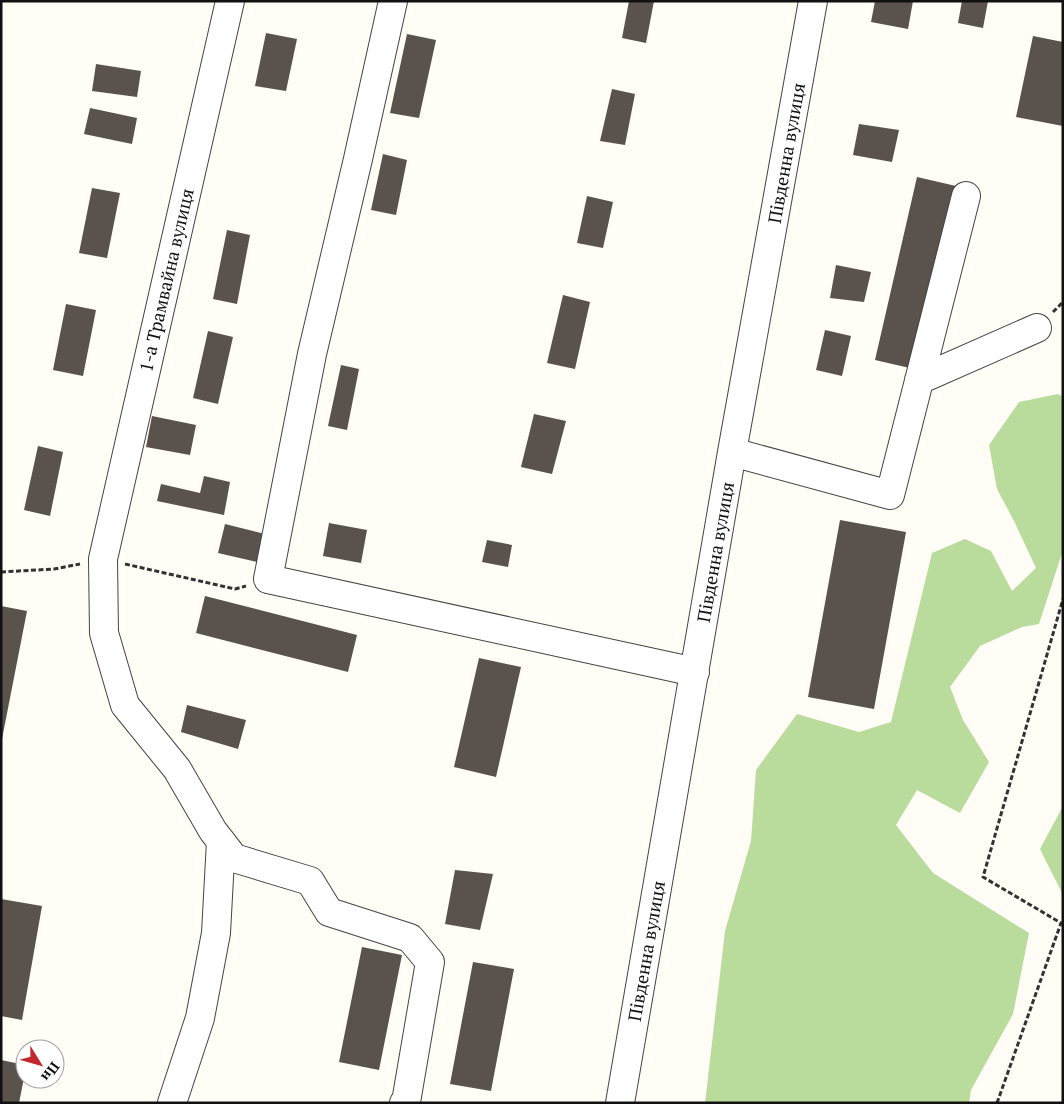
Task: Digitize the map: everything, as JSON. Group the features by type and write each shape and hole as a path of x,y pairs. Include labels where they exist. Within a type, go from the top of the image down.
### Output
{"street":[{"name":"1-а Трамвайна вулиця","path":"230,1 103,559 104,632 126,704 177,770 213,831 234,858 310,880 329,912 410,938 430,962 406,1102 404,1103"},
{"path":"393,1 312,354 268,579 695,672"},
{"name":"Південна вулиця","path":"620,1103 732,452 813,1"},
{"path":"732,452 890,495 966,196"},
{"path":"919,380 1037,328"},
{"path":"172,1103 200,1018 216,933 221,841"}],"path":[{"path":"1,572 54,569 103,559 234,589 268,579"},
{"path":"997,1103 1060,923 983,877 1063,599"}],"green space":[{"path":"1058,394 1063,397 1063,550 1039,624 1022,627 980,646 950,687 963,720 989,762 960,813 917,790 896,825 933,873 1029,933 1013,1014 971,1090 969,1103 705,1103 725,931 751,841 756,770 797,714 859,732 891,722 932,553 965,539 991,551 1012,591 1036,568 997,489 989,445 1019,402"},
{"path":"1063,806 1063,895 1040,849"}],"building":[{"path":"629,1 654,1 646,43 622,38"},
{"path":"875,1 913,1 908,29 871,22"},
{"path":"962,1 988,1 983,28 958,23"},
{"path":"266,33 297,39 286,91 255,86"},
{"path":"407,34 436,40 419,118 390,113"},
{"path":"1033,36 1063,42 1063,126 1016,117"},
{"path":"96,64 141,71 137,97 92,91"},
{"path":"612,89 635,94 625,145 600,141"},
{"path":"90,108 137,118 132,144 84,134"},
{"path":"859,124 899,130 892,162 853,155"},
{"path":"383,154 407,160 396,215 371,210"},
{"path":"917,177 956,186 914,369 875,360"},
{"path":"92,188 120,193 107,258 79,253"},
{"path":"587,196 613,202 603,248 577,243"},
{"path":"227,230 250,235 237,304 213,299"},
{"path":"836,265 871,272 864,302 830,298"},
{"path":"563,295 590,302 575,369 547,363"},
{"path":"66,304 96,310 83,376 53,370"},
{"path":"825,330 851,336 842,376 816,370"},
{"path":"208,331 233,337 218,404 193,398"},
{"path":"341,365 359,369 347,430 328,426"},
{"path":"534,414 566,421 552,474 521,467"},
{"path":"152,416 196,425 190,455 146,447"},
{"path":"38,446 63,452 50,516 24,510"},
{"path":"204,476 230,482 224,515 157,501 161,484 200,493"},
{"path":"840,520 906,532 874,709 808,697"},
{"path":"329,523 367,530 361,563 323,556"},
{"path":"225,524 269,535 262,563 218,553"},
{"path":"487,540 512,545 508,567 482,562"},
{"path":"205,596 357,635 348,672 196,633"},
{"path":"1,606 27,611 2,739 1,739"},
{"path":"479,658 521,667 496,777 454,767"},
{"path":"187,705 246,720 238,749 181,732"},
{"path":"455,870 493,874 480,930 445,924"},
{"path":"1,899 42,906 22,1020 1,1016"},
{"path":"362,947 402,955 379,1070 339,1062"},
{"path":"473,962 514,969 491,1091 450,1084"},
{"path":"1,1060 15,1063 15,1089 22,1089 19,1103 1,1103"}]}
